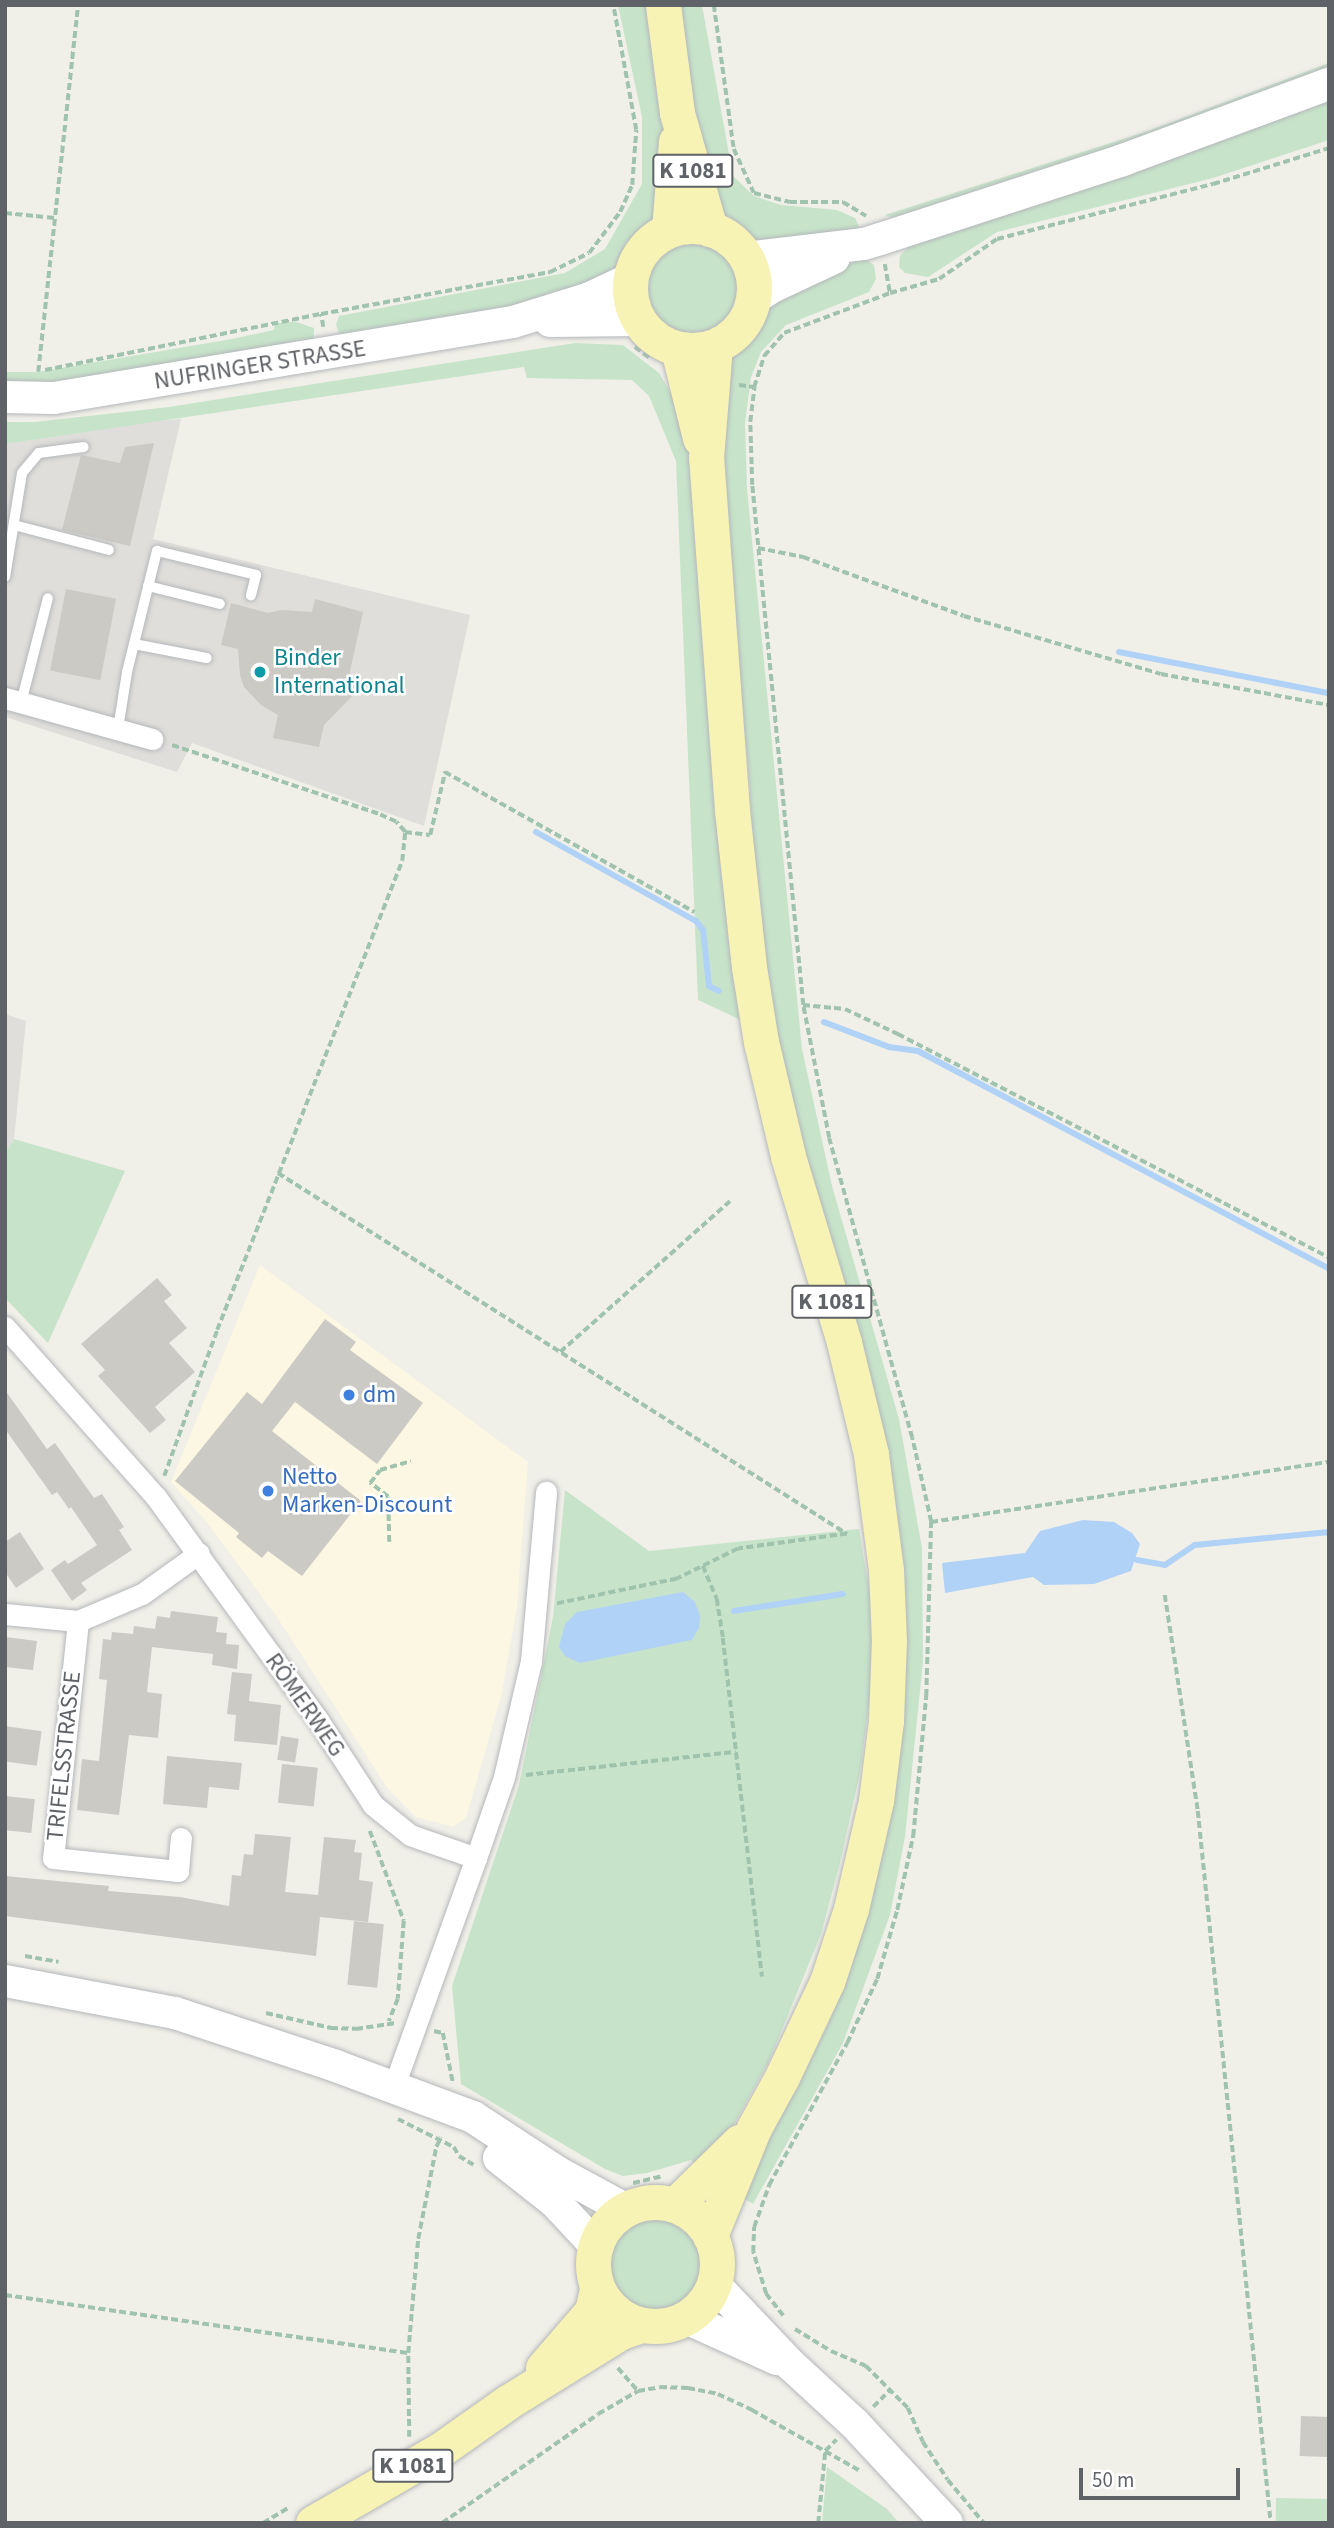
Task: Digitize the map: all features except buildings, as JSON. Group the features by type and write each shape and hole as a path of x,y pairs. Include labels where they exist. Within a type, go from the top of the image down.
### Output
{"main road":[{"name":"K 1081","path":"663,5 677,113 710,229"},
{"name":"K 1081","path":"668,230 677,113"},
{"path":"687,226 710,229 729,238 746,258 753,274 750,312 736,332 715,346 666,355 656,340 635,333 630,279 642,251 668,230 687,226"},
{"name":"K 1081","path":"710,2236 716,2185 754,2127 782,2077 827,1982 854,1897 869,1838 881,1761 888,1680 888,1617 881,1526 868,1441 844,1342 788,1156 755,1008 732,810 706,458 715,346"},
{"name":"K 1081","path":"666,355 706,458"},
{"name":"K 1081","path":"675,2205 716,2185"},
{"path":"625,2196 645,2203 675,2205 696,2217 710,2236 717,2259 714,2284 703,2304 686,2318 663,2326 641,2325 619,2316 597,2289 592,2268 595,2245 625,2196"},
{"name":"K 1081","path":"508,2402 581,2325 592,2311 597,2289"},
{"name":"K 1081","path":"313,2523 440,2450 508,2402 621,2332 641,2325"}],"street":[{"path":"753,299 799,273 872,241 1123,160 1329,84"},
{"path":"746,258 872,241"},
{"name":"NUFRINGER STRASSE","path":"27,385 54,398 513,322 590,298 630,279"},
{"name":"NUFRINGER STRASSE","path":"513,322 635,333"},
{"path":"13,701 152,738"},
{"name":"RÖMERWEG","path":"5,1327 156,1497 318,1720 373,1805 410,1835 475,1858"},
{"path":"399,2101 417,2027 503,1777 531,1661 546,1492"},
{"path":"5,1614 78,1621 142,1594 199,1553"},
{"name":"TRIFELSSTRASSE","path":"78,1621 53,1858 178,1871 181,1838"},
{"path":"5,1981 175,2013 275,2044 399,2101 447,2137 532,2182 595,2245"},
{"path":"399,2101 472,2117 565,2177 625,2196"},
{"path":"714,2284 791,2365 855,2424 947,2523"},
{"path":"686,2318 791,2365"}],"lane":[{"path":"5,577 22,473 39,453 83,447"},
{"path":"14,526 109,550"},
{"path":"118,729 134,644 157,551 256,575 251,594"},
{"path":"148,586 220,604"},
{"path":"13,701 48,598"},
{"path":"134,644 207,658"}],"path":[{"path":"78,5 55,218 27,385 321,314 550,272 589,253 620,212 632,185 636,130 613,5"},
{"path":"715,5 734,149 754,193 790,202 843,202 873,221 872,241"},
{"path":"713,383 754,387 764,356 784,333 890,293 939,278 997,239 1213,184 1329,148"},
{"path":"5,213 55,218"},
{"path":"321,314 327,354"},
{"path":"635,333 666,355"},
{"path":"758,548 803,557 964,616 1161,674 1329,705"},
{"path":"152,738 378,814 396,822 405,832 430,835 445,772 694,912"},
{"path":"156,1497 278,1172 402,861 405,832"},
{"path":"803,1005 845,1009 898,1034 1329,1258"},
{"path":"278,1172 847,1534 738,1549 677,1579 537,1608"},
{"path":"560,1352 730,1201"},
{"path":"389,1542 388,1497 370,1483 380,1469 411,1461"},
{"path":"931,1522 1329,1462"},
{"path":"703,1566 716,1598 762,1977"},
{"path":"1165,1595 1198,1811 1271,2523"},
{"path":"503,1777 736,1752"},
{"path":"373,1805 369,1828 404,1921 398,1999 389,2022"},
{"path":"417,2027 443,2033 454,2087"},
{"path":"399,2101 447,2137 459,2156 482,2170"},
{"path":"410,2436 408,2353 418,2239 447,2137"},
{"path":"625,2196 678,2172 688,2172 716,2185 757,2216 753,2252 766,2294 786,2319"},
{"path":"5,2295 408,2353"},
{"path":"793,2328 831,2351 866,2366 908,2408 923,2442 948,2480 984,2523"},
{"path":"599,2346 638,2391"},
{"path":"442,2523 598,2414 638,2391 688,2388 718,2394 825,2451 818,2523"}],"shaded area":[{"path":"181,419 153,539 470,615 424,826 192,743 177,772 5,717 5,444 136,423"},
{"path":"5,1014 26,1021 14,1139 5,1153"},
{"path":"260,1265 528,1462 517,1606 502,1693 466,1818 453,1827 416,1817 388,1789 279,1620 209,1525 171,1482"}],"green space":[{"path":"618,5 650,5 667,122 664,216 650,229 614,276 552,304 352,339 340,335 336,325 339,316 565,273 605,249 642,184 642,117"},
{"path":"680,5 702,5 733,176 754,196 781,205 837,210 855,218 859,226 855,235 773,243 748,238 726,220 711,192 699,137"},
{"path":"1329,63 1329,74 902,221 885,215 1148,131"},
{"path":"1329,96 1329,140 1213,178 997,232 928,277 905,273 899,267 900,256 911,244"},
{"path":"692,236 712,240 729,251 740,268 744,288 740,308 729,325 712,336 692,340 672,336 655,325 644,308 640,288 644,268 655,251 672,240"},
{"path":"864,258 874,265 876,279 869,292 786,325 761,352 751,377 745,423 747,489 802,1049 832,1186 899,1419 922,1548 923,1662 905,1837 890,1915 843,2043 753,2204 738,2195 827,2026 870,1906 886,1833 903,1686 793,1124 757,912 749,776 724,518 721,411 723,370 737,345 776,293"},
{"path":"296,322 314,328 314,342 100,382 5,386 5,372 38,372 232,339 274,330 275,323"},
{"path":"575,343 623,345 659,373 670,392 680,390 687,417 743,1021 698,1000 676,461 649,396 632,380 527,378 524,367 5,444 5,422 35,422 169,407"},
{"path":"14,1139 125,1171 48,1343 5,1298 5,1153"},
{"path":"565,1490 649,1551 859,1529 872,1607 871,1688 860,1773 840,1863 821,1934 770,2059 731,2130 700,2167 691,2160 647,2173 623,2176 605,2169 461,2084 452,1986 519,1785 553,1617"},
{"path":"655,2213 675,2217 692,2228 703,2245 707,2265 703,2285 692,2302 675,2313 655,2317 635,2313 618,2302 607,2285 603,2265 607,2245 618,2228 635,2217"},
{"path":"827,2467 887,2509 899,2523 822,2523"},
{"path":"1276,2498 1329,2499 1329,2523 1276,2523"}],"water":[{"path":"1083,1520 1114,1522 1132,1533 1140,1544 1131,1571 1094,1584 1044,1585 1033,1577 945,1593 942,1563 1025,1553 1040,1531"},
{"path":"683,1592 695,1602 700,1616 699,1628 692,1640 580,1663 565,1656 559,1647 565,1624 577,1612"}],"waterway":[{"path":"1119,652 1328,693"},
{"path":"536,832 696,921 703,930 709,986 719,991"},
{"path":"824,1022 889,1047 918,1051 1329,1269"},
{"path":"1137,1560 1165,1565 1195,1545 1329,1532"},
{"path":"734,1611 843,1594"}],"place":[{"name":"Binder International","path":"260,672"},
{"name":"dm","path":"349,1395"},
{"name":"Netto Marken-Discount","path":"268,1491"}]}
